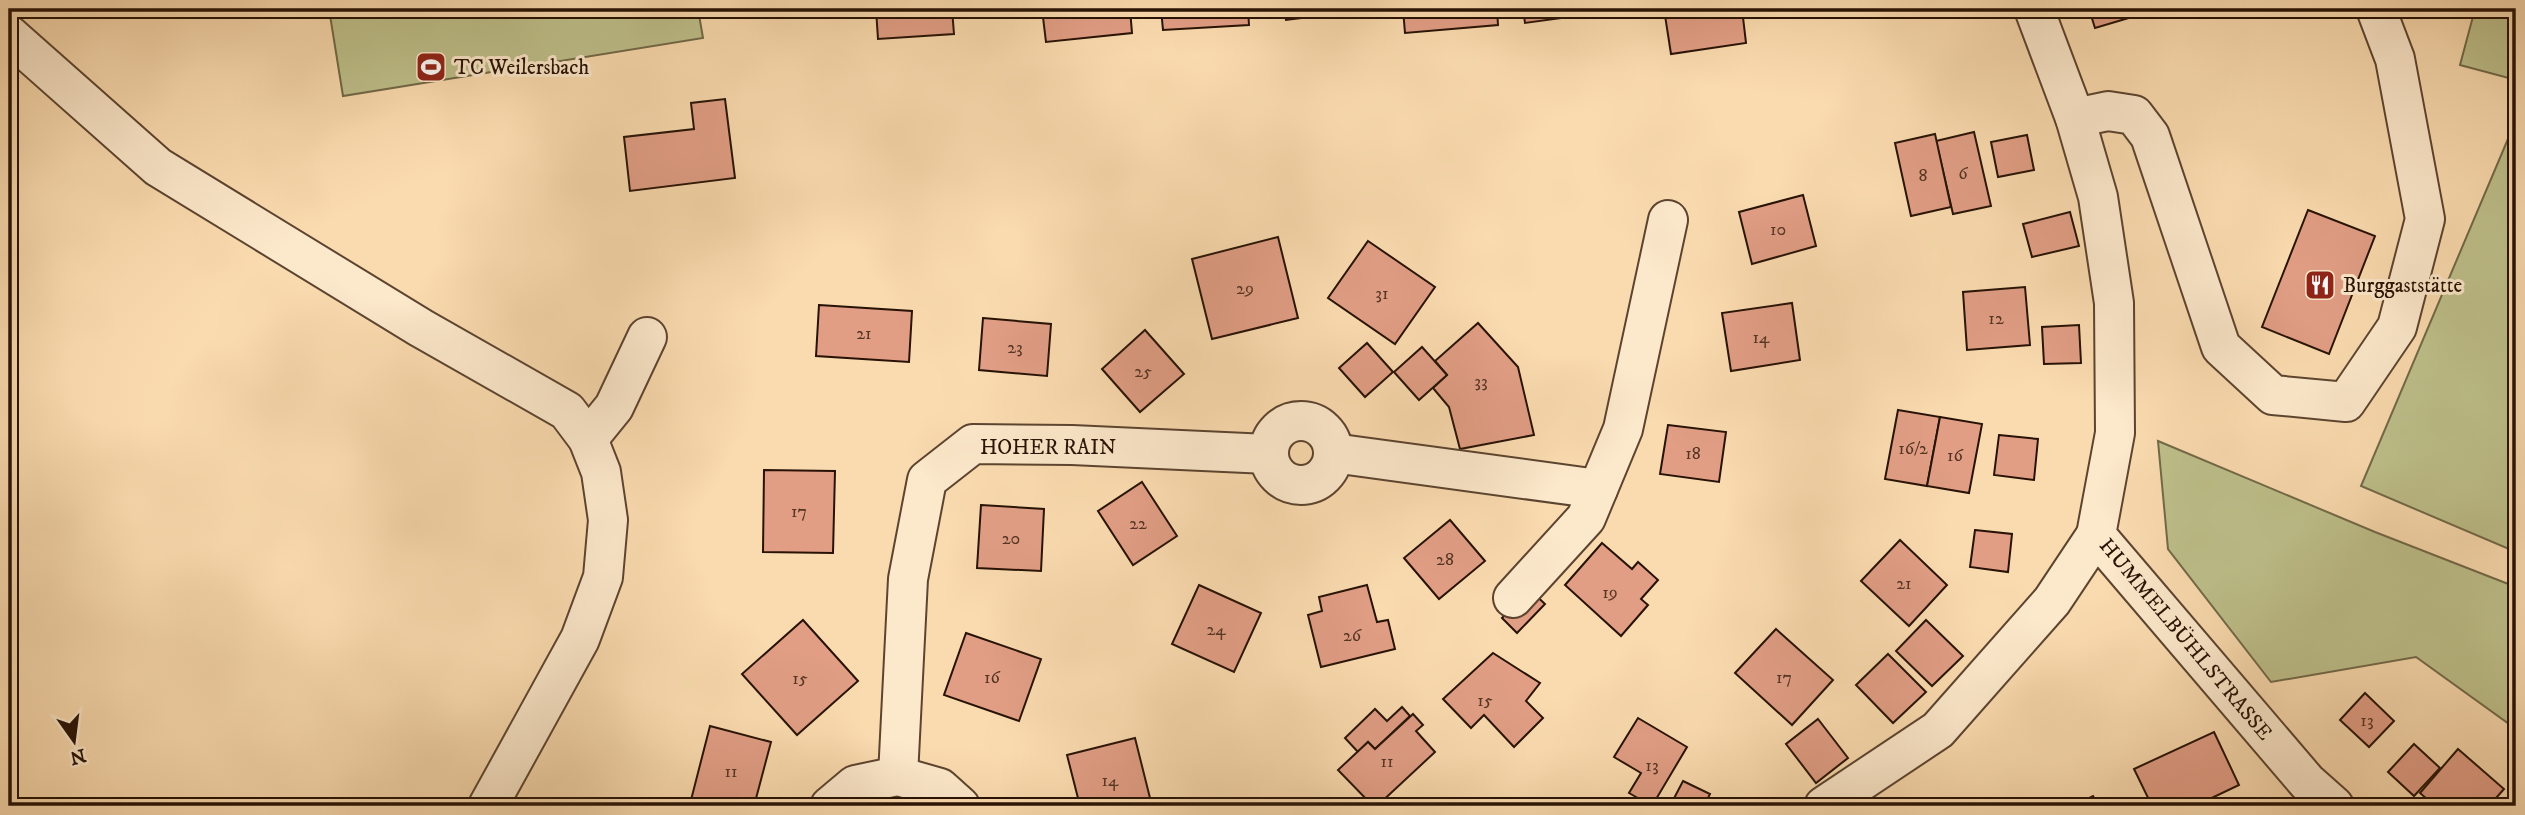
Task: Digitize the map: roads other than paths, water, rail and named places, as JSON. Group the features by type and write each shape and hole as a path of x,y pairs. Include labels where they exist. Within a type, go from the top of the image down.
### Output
{"street":[{"name":"HUMMELBÜHLSTRASSE","path":"2034,9 2075,118 2098,197 2115,303 2115,433 2096,535 2307,782 2334,806"},
{"path":"2075,118 2108,111 2134,115 2150,136 2221,347 2273,394 2347,402 2397,327 2425,219 2395,59 2376,9"},
{"path":"9,35 158,167 421,328 567,411 588,439 601,472 608,520 603,577 580,639 488,806"},
{"path":"1513,598 1586,518 1623,429 1668,220"},
{"path":"588,439 614,408 648,337"},
{"name":"HOHER RAIN","path":"898,776 908,579 928,480 973,444 1072,445 1268,454 1270,464 1282,480 1301,485 1320,479 1332,463 1333,453 1598,489"},
{"path":"1824,806 1938,730 2052,601 2096,535"},
{"path":"830,806 855,785 898,776 940,788 960,806"}],"place":[{"name":"TC Weilersbach","path":"431,67"},
{"name":"Burggaststätte","path":"2320,285"}]}
